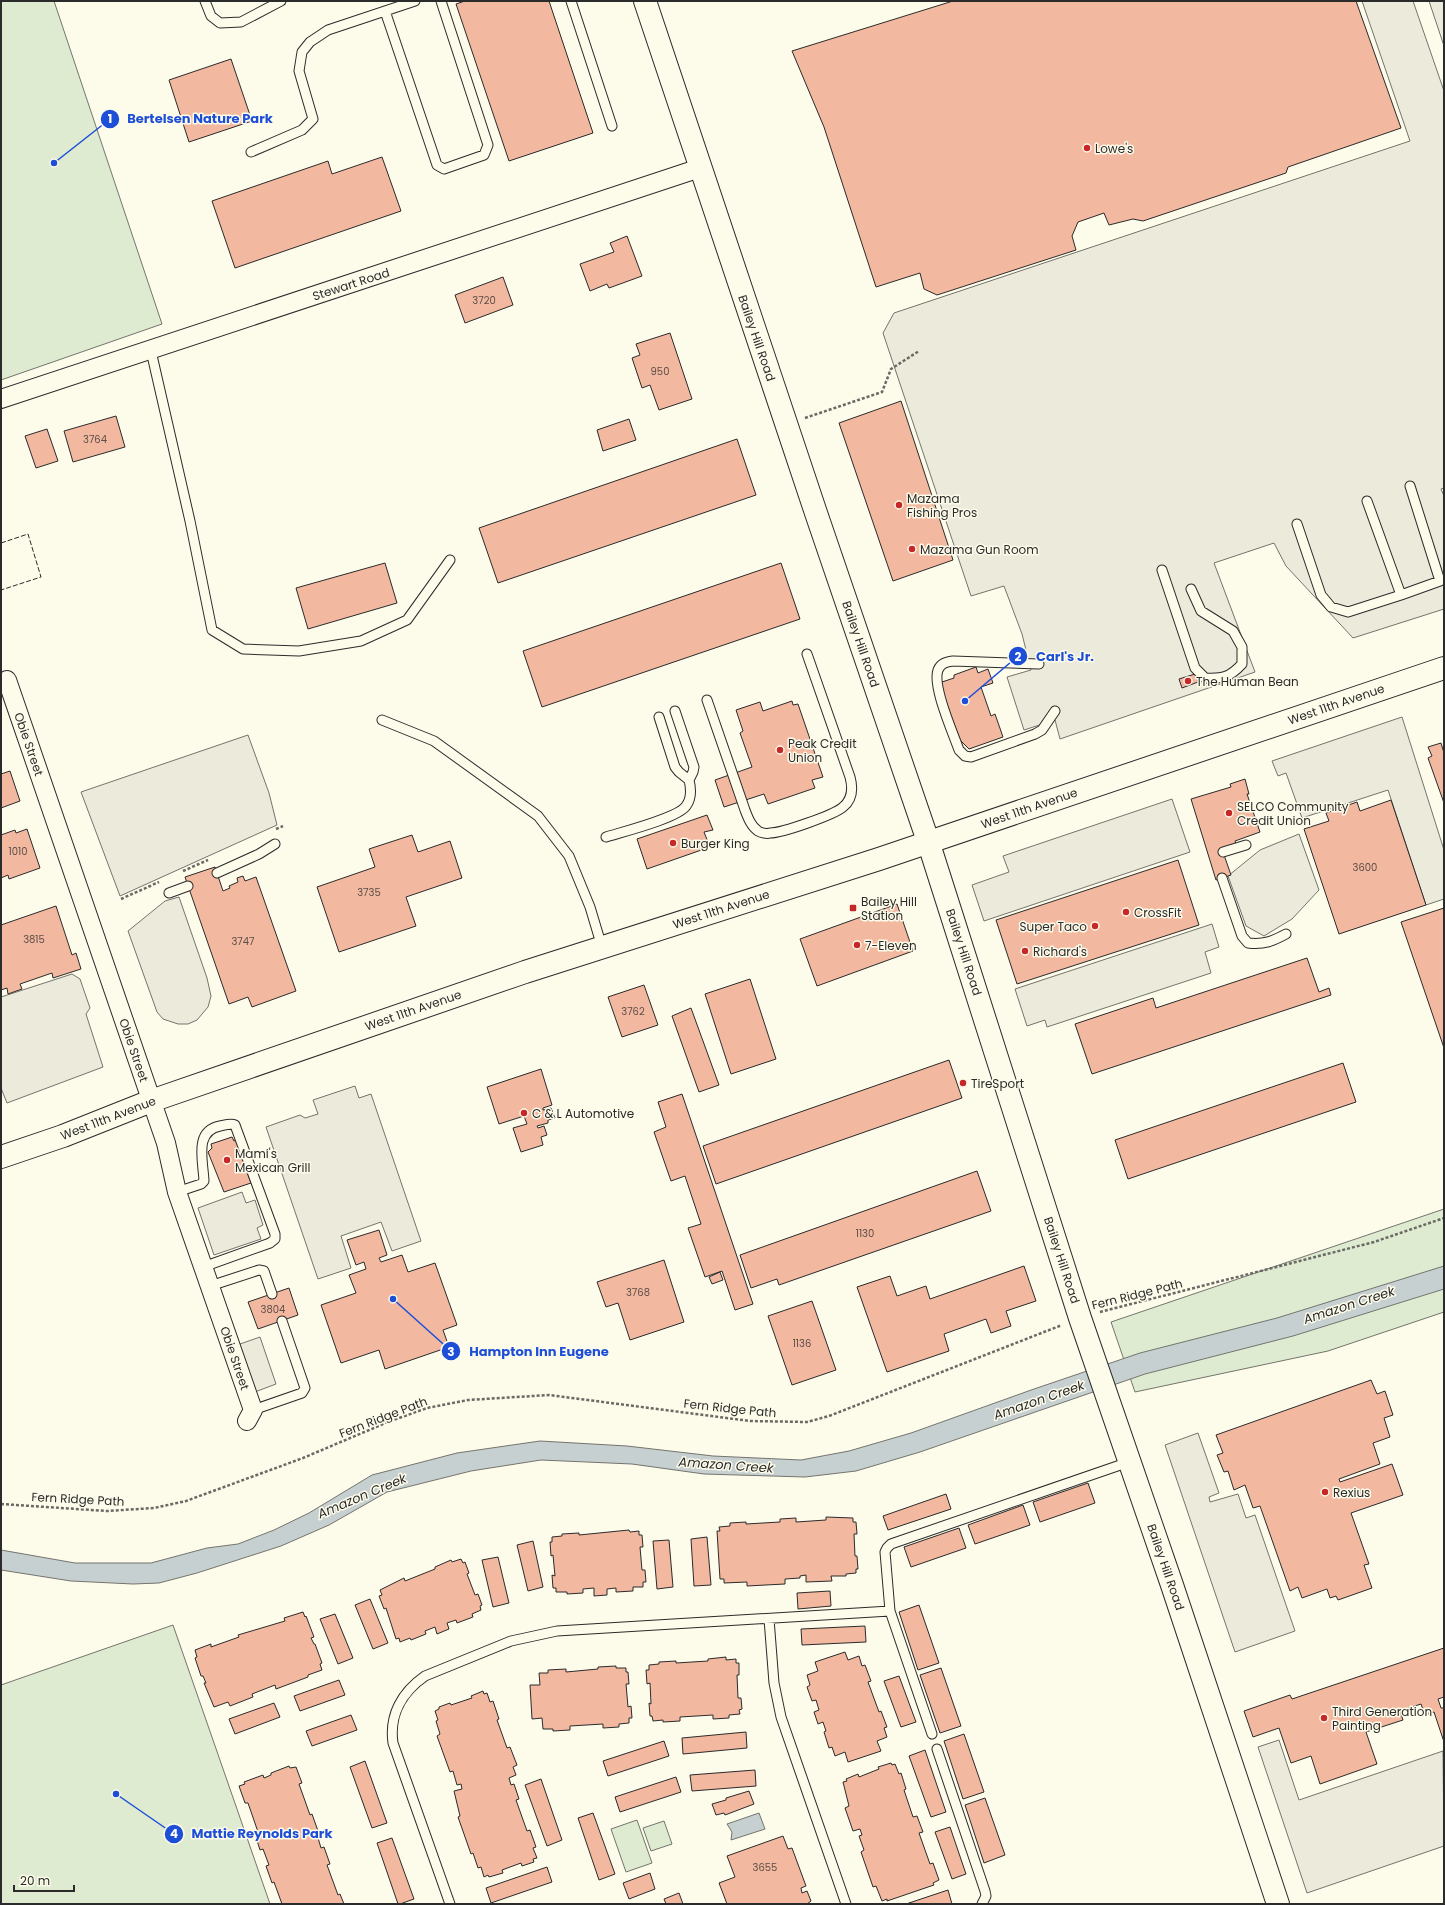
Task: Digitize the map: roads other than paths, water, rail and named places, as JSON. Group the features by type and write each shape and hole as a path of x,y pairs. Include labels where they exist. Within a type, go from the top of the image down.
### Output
{"main road":[{"name":"Bailey Hill Road","path":"644,1 928,842 1082,1323 1172,1585 1278,1904"},
{"name":"West 11th Avenue","path":"1,1157 63,1136 151,1101 517,974 928,842 1444,668"}],"street":[{"name":"Stewart Road","path":"1,399 151,351 700,168"},
{"name":"Obie Street","path":"7,680 166,1143 177,1192 210,1286 250,1416"}],"lane":[{"path":"205,1 210,16 220,23 241,22 281,1"},
{"path":"251,152 302,130 313,119 299,71 302,52 310,42 328,30 415,1"},
{"path":"385,11 437,165 444,169 484,155 488,145 441,1"},
{"path":"570,1 612,126"},
{"path":"151,351 190,521 212,630 243,649 299,651 361,641 407,620 450,560"},
{"path":"1297,524 1321,595 1331,607 1348,612 1401,595 1440,581 1410,486"},
{"path":"1367,501 1401,595"},
{"path":"1162,570 1195,668 1205,678 1221,679 1234,673 1242,664 1242,647 1233,631 1201,611 1191,589"},
{"path":"707,700 745,810 751,823 759,831 769,834 834,812 847,803 853,789 850,776 807,654"},
{"path":"1039,664 953,661 944,663 938,670 937,686 959,750 965,756 971,757 1035,734 1042,730 1055,711"},
{"path":"606,837 680,812 686,807 690,798 691,790 689,780 694,767 675,711"},
{"path":"659,717 675,767 689,780"},
{"path":"382,720 434,741 538,816 569,856 590,907 602,947"},
{"path":"217,873 259,854 275,844"},
{"path":"1223,852 1246,845"},
{"path":"1222,878 1242,936 1248,943 1261,945 1274,941 1286,934"},
{"path":"169,894 188,886"},
{"path":"177,1192 201,1184 204,1181 202,1141 206,1133 214,1127 232,1124 235,1125 275,1236 270,1243 203,1266"},
{"path":"210,1286 259,1270 264,1271 272,1294"},
{"path":"250,1416 302,1393 305,1388 282,1321"},
{"path":"932,1734 890,1611 885,1552 887,1548 891,1544 1129,1462"},
{"path":"450,1904 393,1743 391,1733 398,1705 405,1693 415,1684 438,1670 511,1641 557,1631 890,1611"},
{"path":"769,1619 774,1683 781,1717 846,1904"},
{"path":"937,1749 985,1891 986,1896 982,1904"}],"water":[{"name":"Amazon Creek","path":"1444,1266 1444,1289 1293,1336 1145,1374 920,1452 856,1471 805,1477 704,1474 632,1464 541,1460 471,1471 387,1492 329,1525 281,1546 197,1573 159,1583 133,1584 71,1581 1,1570 1,1550 75,1563 151,1563 207,1548 238,1544 274,1530 309,1513 372,1475 457,1453 540,1441 627,1446 713,1456 801,1460 849,1451 911,1433 1140,1353 1277,1318"},
{"path":"759,1813 765,1829 731,1840 732,1832 727,1824"}],"place":[{"name":"Lowe's","path":"1087,148"},
{"name":"Bertelsen Nature Park","path":"54,163"},
{"name":"Mazama Fishing Pros","path":"899,505"},
{"name":"Mazama Gun Room","path":"912,549"},
{"name":"The Human Bean","path":"1188,681"},
{"name":"Carl's Jr.","path":"965,701"},
{"name":"Peak Credit Union","path":"780,750"},
{"name":"SELCO Community Credit Union","path":"1229,813"},
{"name":"Burger King","path":"673,843"},
{"name":"Bailey Hill Station","path":"853,908"},
{"name":"CrossFit","path":"1126,912"},
{"name":"Super Taco","path":"1095,926"},
{"name":"7-Eleven","path":"857,945"},
{"name":"Richard's","path":"1025,951"},
{"name":"TireSport","path":"963,1083"},
{"name":"C & L Automotive","path":"524,1113"},
{"name":"Mami's Mexican Grill","path":"227,1160"},
{"name":"Hampton Inn Eugene","path":"393,1299"},
{"name":"Rexius","path":"1325,1492"},
{"name":"Third Generation Painting","path":"1324,1718"},
{"name":"Mattie Reynolds Park","path":"116,1794"}]}
